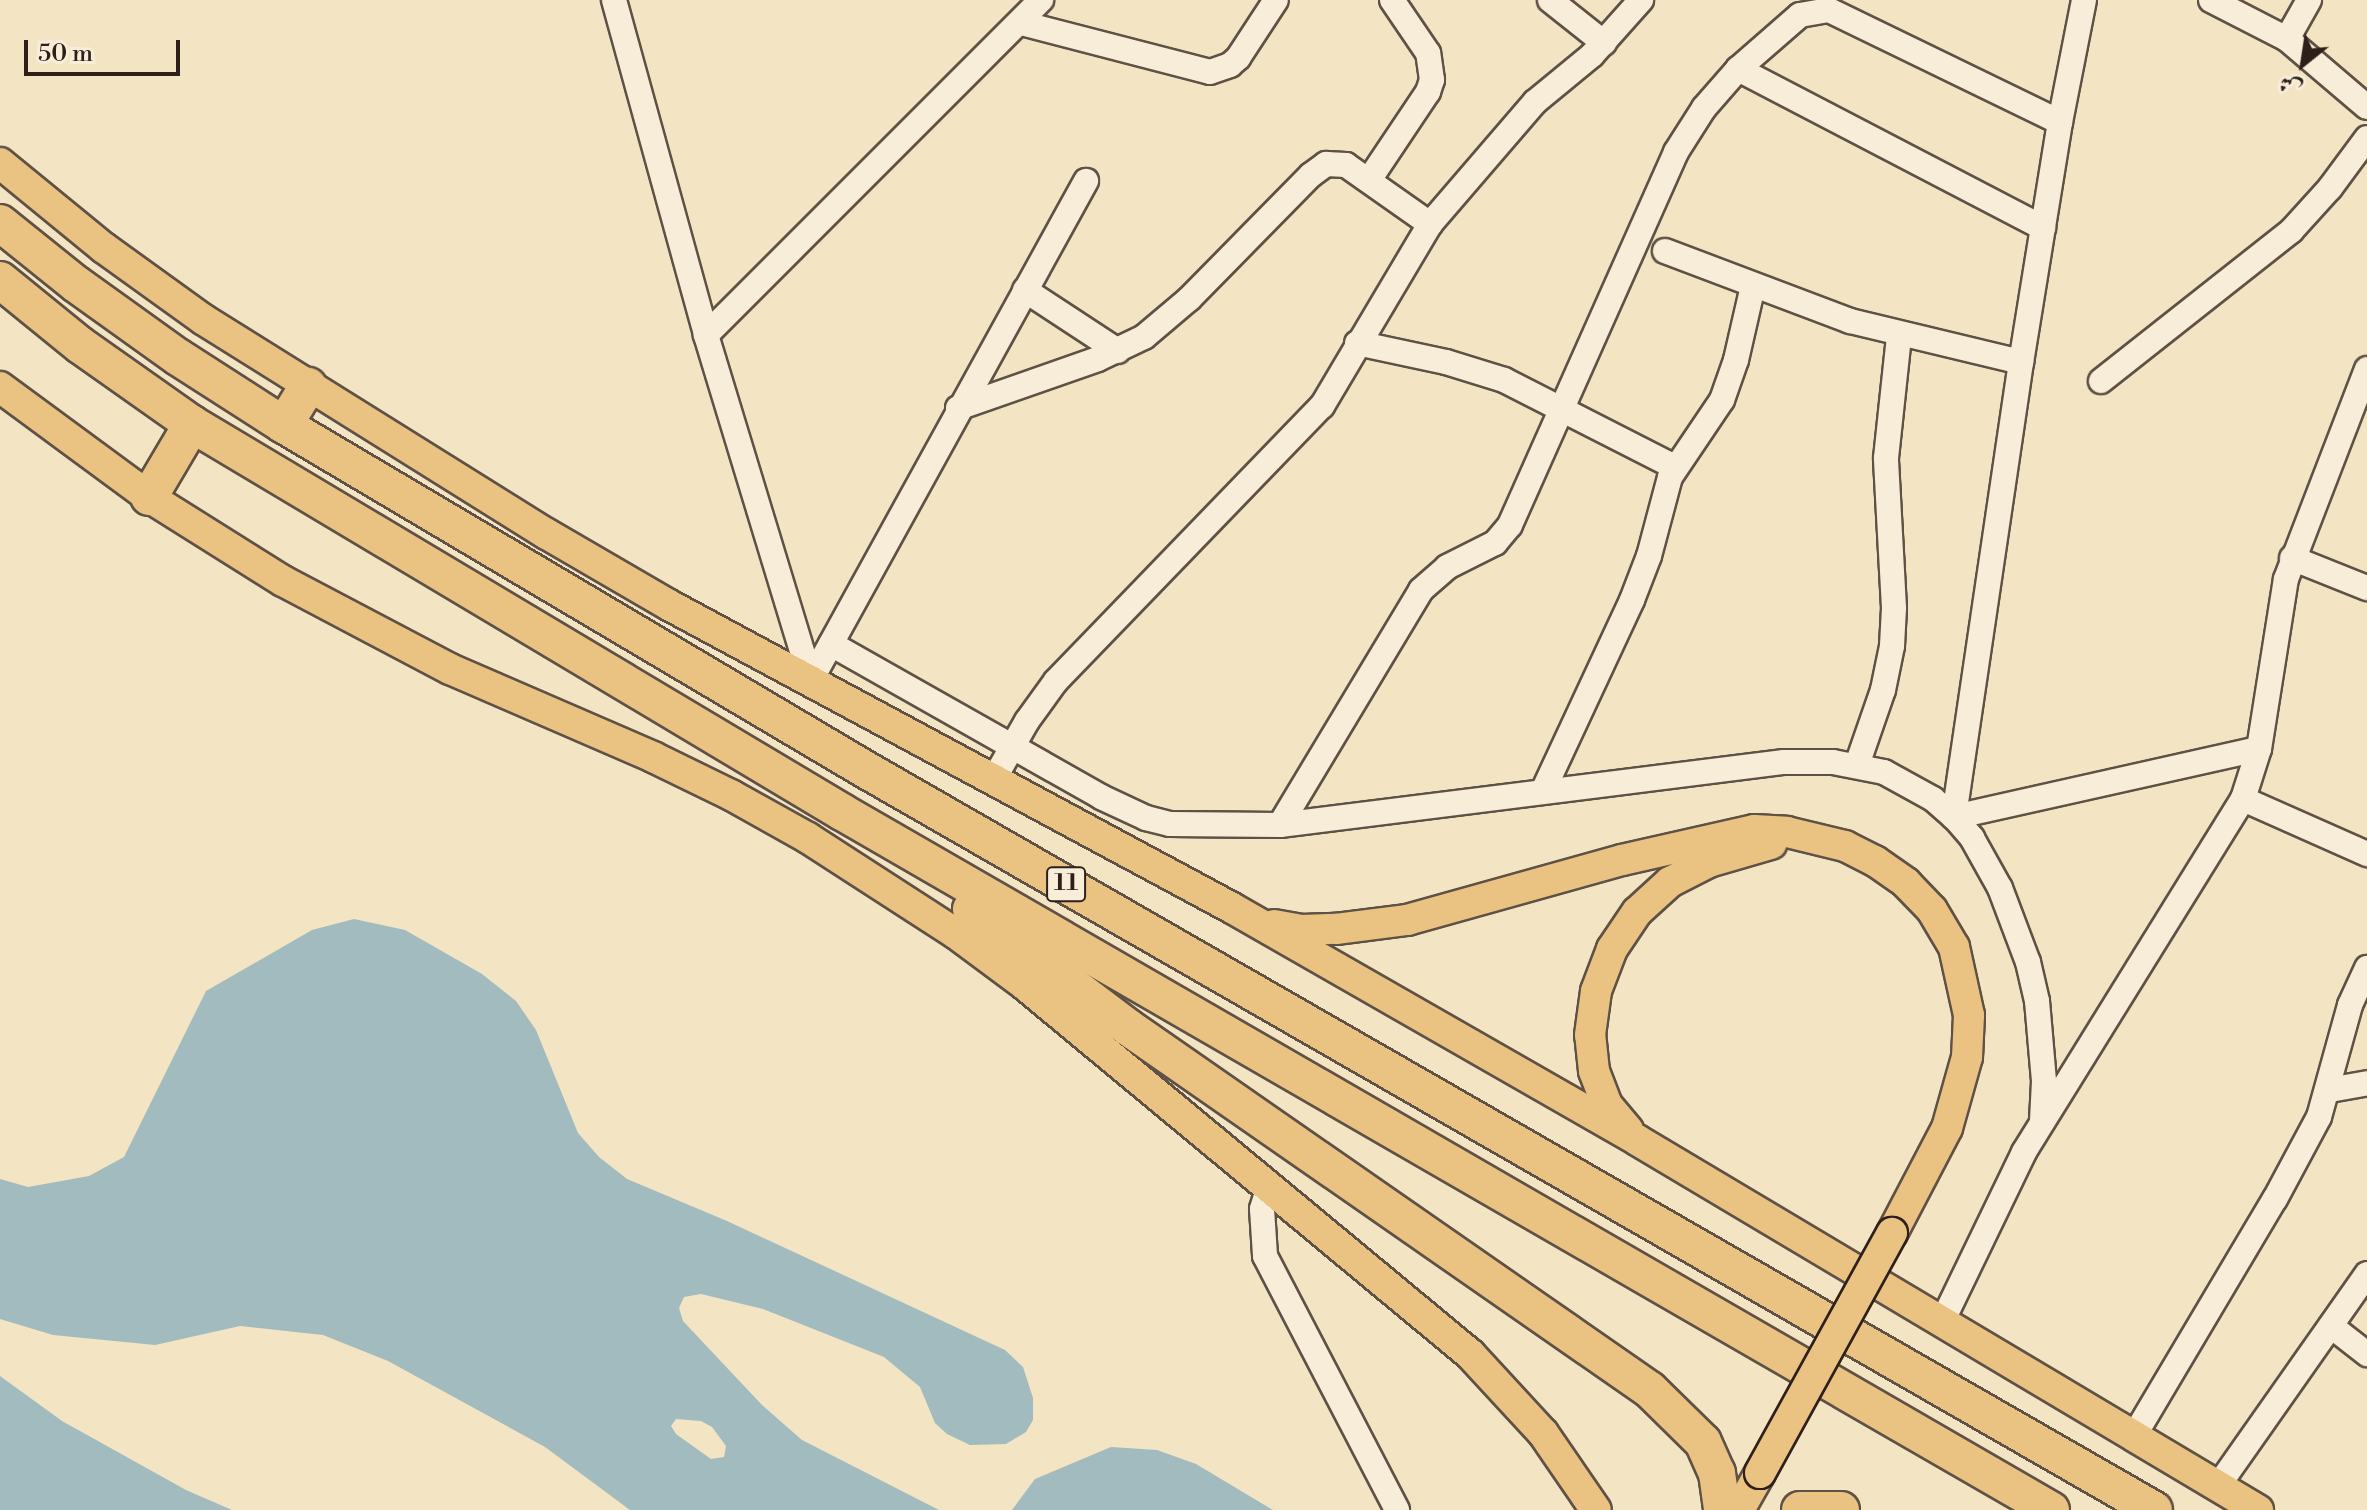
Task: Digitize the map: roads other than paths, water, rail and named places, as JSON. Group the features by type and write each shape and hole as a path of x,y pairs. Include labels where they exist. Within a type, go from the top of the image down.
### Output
{"highway":[{"name":"11","path":"0,223 76,284 178,357 284,425 868,771 2154,1510"},
{"name":"11","path":"0,280 80,345 192,424 842,812 2051,1510"},
{"path":"284,425 308,386"},
{"path":"149,497 192,424"},
{"path":"868,771 842,812 1129,1028 1650,1390 1703,1442 1717,1473 1722,1510"},
{"path":"1800,1510 1841,1510"}],"main road":[{"path":"0,163 104,248 204,320 547,534 669,605 1232,908 1637,1140 2258,1510"},
{"path":"0,387 149,497 283,581 393,642 653,757 731,795 858,868 955,933 1025,985 1470,1354 1543,1433 1596,1510"},
{"path":"1232,908 1268,923 1301,930 1372,926 1442,911 1724,835 1754,830 1845,846 1875,861 1906,883 1932,910 1954,947 1964,980 1969,1015 1967,1057 1947,1128 1739,1510"},
{"path":"1637,1140 1607,1105 1594,1071 1590,1035 1596,991 1612,949 1637,912 1670,882 1709,862 1745,851 1813,839"}],"street":[{"path":"614,0 706,335 811,680"},
{"path":"706,335 1041,0"},
{"path":"1021,23 1210,72 1230,65 1238,58 1276,0"},
{"path":"1369,180 1428,92 1432,80 1428,53 1392,0"},
{"path":"1550,0 1604,43"},
{"path":"994,779 1056,681 1322,406 1430,224 1535,102 1604,43 1641,0"},
{"path":"1954,817 2021,362 2060,122 2084,0"},
{"path":"2211,0 2287,39 2367,107"},
{"path":"2287,39 2309,0"},
{"path":"1280,825 1421,590 1438,572 1486,549 1505,533 1676,152 1704,108 1738,69 1800,15 1829,10 2060,122"},
{"path":"1738,69 2043,228"},
{"path":"2101,381 2291,231 2330,188 2367,138"},
{"path":"958,408 1118,351 1167,319 1318,168 1336,163 1369,180 1430,224"},
{"path":"811,680 958,408 1086,181"},
{"path":"1665,251 1753,286 1899,336 2021,362"},
{"path":"1543,791 1632,600 1675,467 1700,437 1722,400 1736,360 1753,286"},
{"path":"1025,290 1118,351"},
{"path":"1857,765 1883,690 1893,636 1886,458 1899,336"},
{"path":"1357,343 1475,370 1562,408 1675,467"},
{"path":"1942,1322 2042,1121 2243,799 2259,749 2277,619 2292,558 2359,418 2367,369"},
{"path":"2292,558 2367,588"},
{"path":"831,644 1101,797 1146,818 1195,827 1280,825 1784,762 1857,765 1910,784 1954,817 1972,838 2000,888 2028,962 2043,1041 2042,1121"},
{"path":"1954,817 2259,749"},
{"path":"2243,799 2365,850"},
{"path":"2134,1436 2275,1199 2329,1090 2350,1005 2367,968"},
{"path":"2329,1090 2367,1083"},
{"path":"1269,1186 1262,1209 1265,1256 1397,1510"},
{"path":"2218,1486 2367,1274"},
{"path":"2331,1326 2367,1354"}],"water":[{"path":"354,919 405,930 482,974 516,1001 536,1030 578,1133 599,1157 627,1179 727,1221 1005,1350 1023,1367 1033,1398 1033,1420 1026,1432 1006,1444 970,1445 947,1434 935,1423 920,1387 884,1357 763,1309 701,1294 684,1297 679,1308 683,1321 762,1405 802,1440 939,1510 630,1510 545,1447 388,1361 323,1335 240,1326 155,1345 53,1335 0,1319 0,1179 28,1187 89,1176 124,1157 206,991 312,930","holes":["676,1419 701,1421 712,1427 726,1446 724,1457 711,1459 676,1434 671,1426"]},
{"path":"0,1376 62,1421 186,1490 232,1510 0,1510"},
{"path":"1111,1447 1157,1450 1196,1464 1273,1510 1012,1510 1035,1479"}]}
